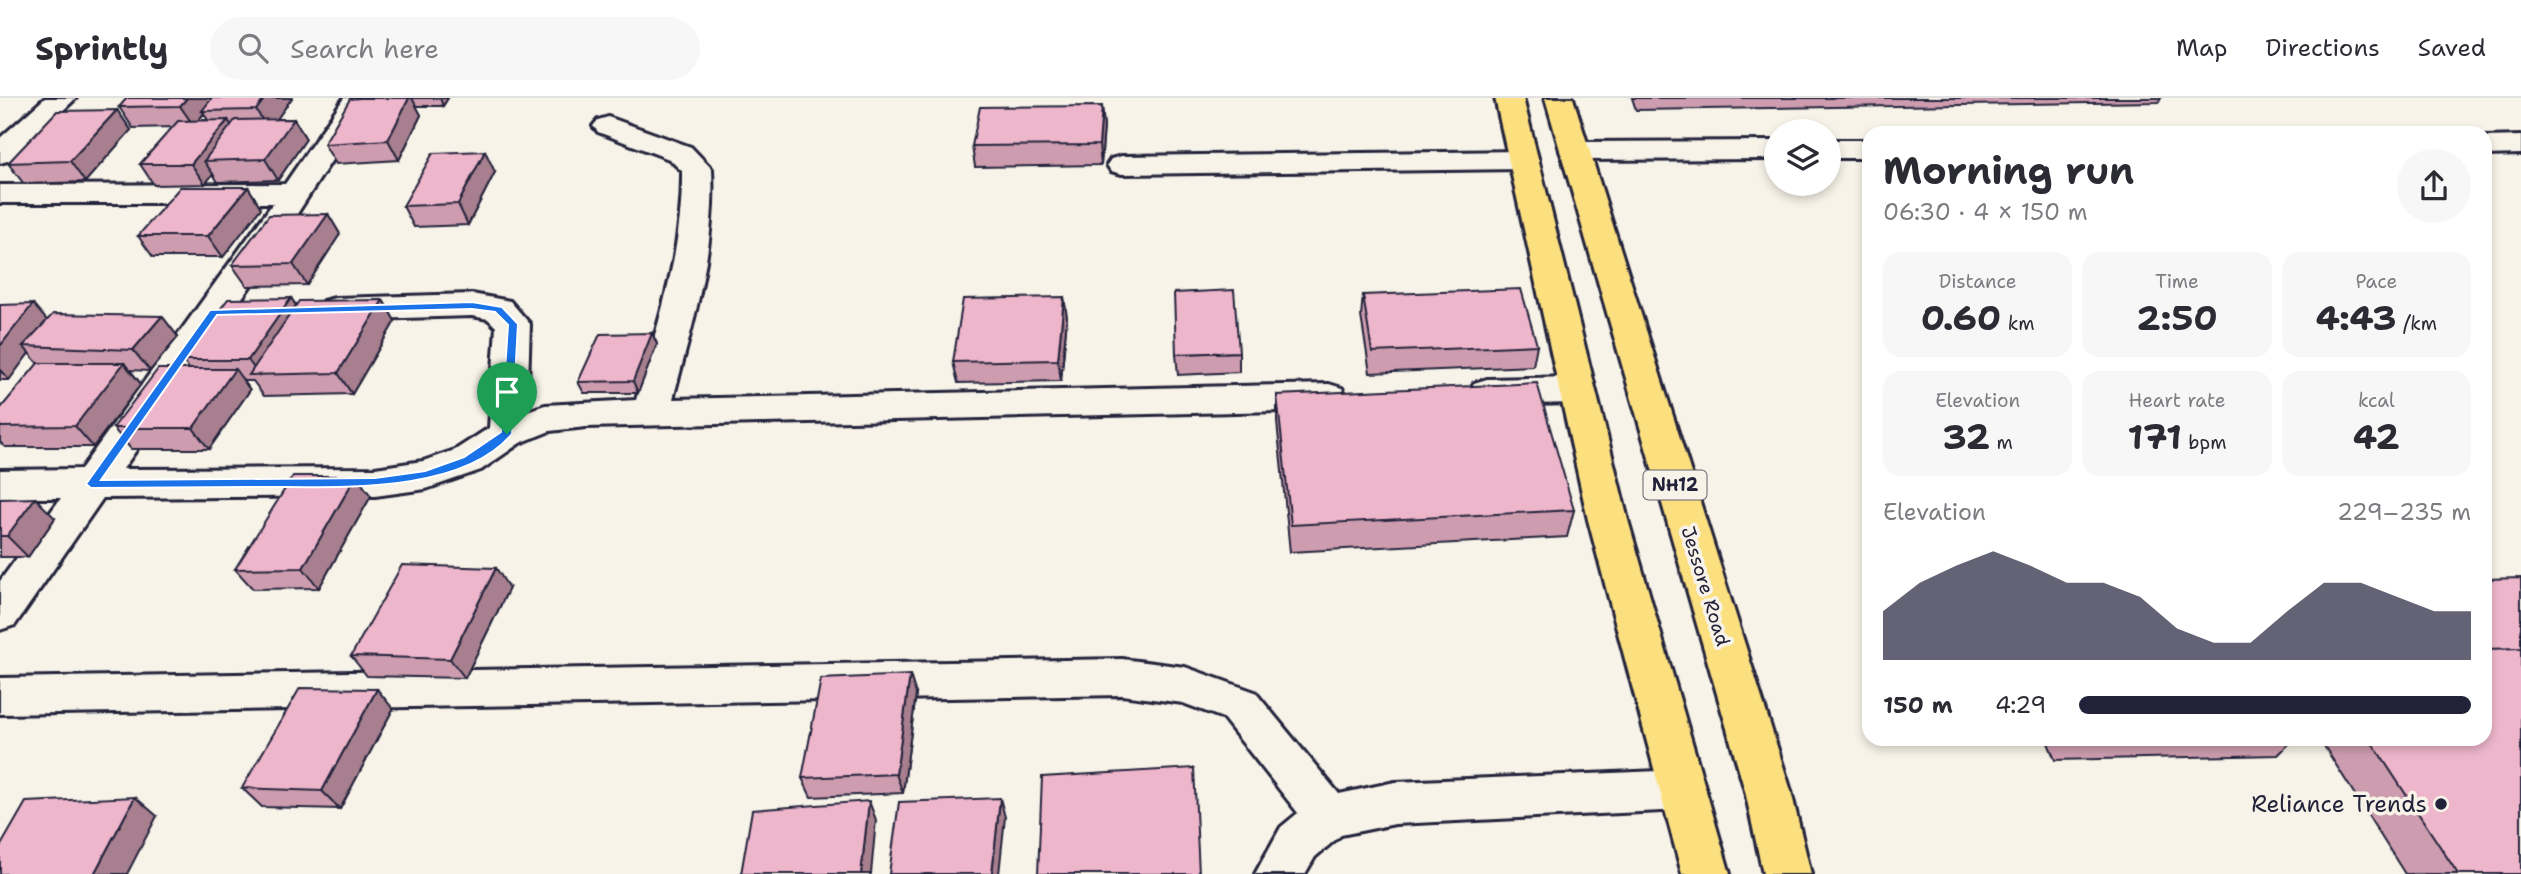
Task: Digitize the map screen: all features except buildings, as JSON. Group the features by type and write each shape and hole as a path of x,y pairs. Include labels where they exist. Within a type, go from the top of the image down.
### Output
{"highway":[{"path":"1509,98 1608,520 1706,874"},
{"name":"Jessore Road","path":"1559,98 1768,791 1787,874"}],"street":[{"path":"0,154 62,98"},
{"path":"0,613 214,312 358,98"},
{"path":"608,126 680,153 697,169 699,193 694,242 651,413"},
{"path":"2492,146 2521,145"},
{"path":"1841,149 1862,149"},
{"path":"1574,151 1764,150"},
{"path":"1122,165 1524,160"},
{"path":"0,194 293,193"},
{"path":"309,310 472,305 498,309 513,324 507,434"},
{"path":"214,312 254,311"},
{"path":"1454,393 1576,390"},
{"path":"0,484 375,482 426,475 468,460 507,434 545,418 651,413 1360,396"},
{"path":"0,696 1122,677 1185,685 1238,705 1329,817"},
{"path":"1279,874 1298,842 1329,817 1395,803 1683,790"}],"place":[{"name":"Reliance Trends","path":"2441,804"}],"route":[{"path":"472,305 498,309 513,324 507,434 468,460 426,475 375,482 91,484 214,312 472,305"}]}
